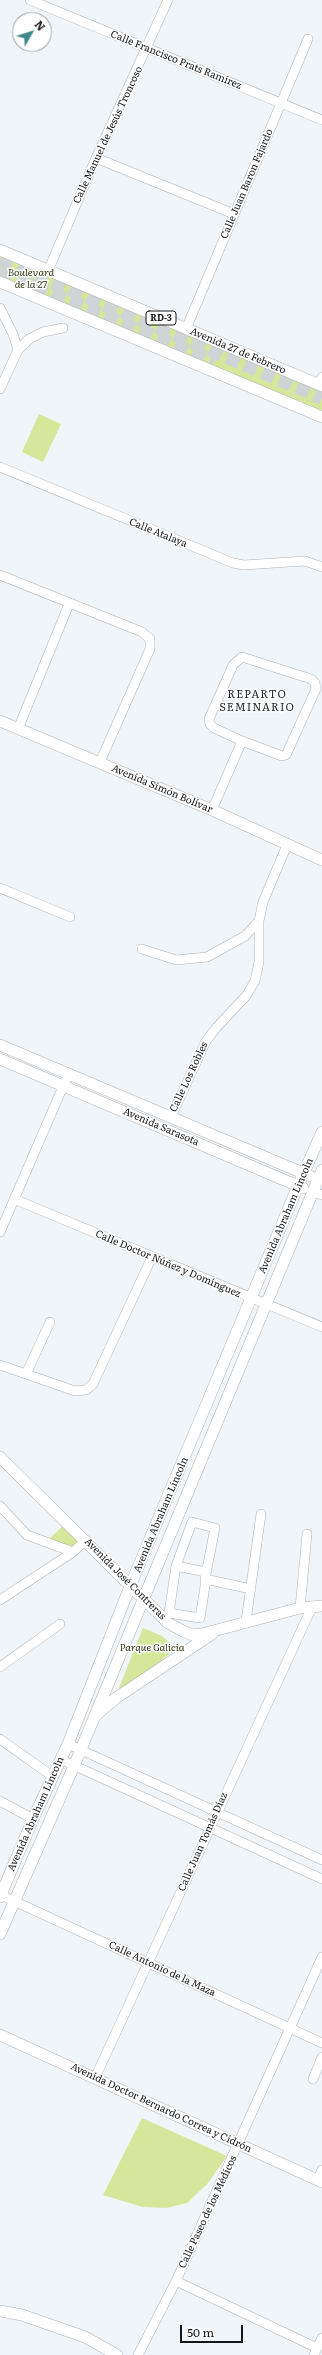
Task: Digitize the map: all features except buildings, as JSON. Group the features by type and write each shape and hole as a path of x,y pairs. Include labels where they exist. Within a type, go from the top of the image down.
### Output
{"main road":[{"name":"Avenida 27 de Febrero","path":"0,250 186,329 321,383"},
{"path":"0,282 322,417"},
{"name":"Avenida Simón Bolívar","path":"0,721 212,810 322,860"},
{"name":"Avenida Sarasota","path":"0,1046 304,1174 321,1176"},
{"name":"Avenida Sarasota","path":"0,1059 317,1193"},
{"name":"Avenida Abraham Lincoln","path":"0,1896 52,1776 68,1744 131,1584 322,1132"},
{"name":"Avenida Abraham Lincoln","path":"0,1934 81,1750 93,1717 266,1304 317,1193 321,1176"},
{"name":"Avenida José Contreras","path":"0,1457 131,1584 168,1623 185,1632 193,1635 218,1631 246,1621 300,1608 317,1606"},
{"path":"93,1717 116,1698 218,1631"},
{"name":"Avenida Doctor Bernardo Correa y Cidrón","path":"0,2035 239,2144 320,2178"},
{"path":"0,2311 22,2315 85,2337 117,2355"}],"street":[{"name":"Calle Francisco Prats Ramírez","path":"30,0 322,120"},
{"name":"Calle Manuel de Jesús Troncoso","path":"48,271 96,158 148,49 168,0"},
{"name":"Calle Juan Baron Fajardo","path":"186,329 308,39"},
{"path":"96,158 234,214"},
{"path":"0,308 13,334 18,350"},
{"path":"0,389 18,350 29,339 43,332 63,328"},
{"name":"Calle Atalaya","path":"0,467 233,563 244,565 305,561 322,567"},
{"path":"0,575 69,604 142,632 150,639 150,649 100,762"},
{"path":"18,729 69,604"},
{"path":"246,657 311,679 316,689 286,755 282,756 242,741 214,728 209,719 232,665 237,660 246,657"},
{"path":"212,810 242,741"},
{"name":"Calle Los Robles","path":"171,1117 206,1041 246,996 255,981 260,962 259,921 263,902 287,845"},
{"path":"0,888 70,917"},
{"path":"142,949 176,960 207,957 245,936 259,921"},
{"path":"0,1232 68,1074"},
{"name":"Calle Doctor Núñez y Domínguez","path":"14,1200 322,1327"},
{"path":"0,1365 75,1391 86,1390 93,1384 152,1257"},
{"path":"26,1374 50,1322"},
{"path":"0,1506 27,1534 73,1552"},
{"path":"246,1621 261,1514"},
{"path":"192,1522 215,1528 200,1618 169,1613 176,1566 192,1522"},
{"path":"300,1608 307,1534"},
{"path":"0,1600 73,1552 86,1540"},
{"path":"176,1566 251,1589"},
{"name":"Calle Juan Tomás Díaz","path":"95,2078 217,1812 317,1606"},
{"path":"0,1667 60,1624"},
{"path":"0,1739 52,1776"},
{"path":"68,1744 322,1860"},
{"path":"60,1759 322,1879"},
{"path":"0,1801 33,1819"},
{"name":"Calle Antonio de la Maza","path":"0,1896 322,2043"},
{"name":"Calle Paseo de los Médicos","path":"138,2355 176,2282 322,1957"},
{"path":"313,2079 322,2057"},
{"path":"176,2282 316,2351 322,2338"}],"green space":[{"name":"Boulevard de la 27","path":"0,253 322,390 322,414 0,279"},
{"path":"39,414 61,424 43,462 22,452"},
{"path":"64,1525 79,1542 73,1548 49,1539"},
{"name":"Parque Galicia","path":"143,1628 162,1636 171,1644 169,1654 124,1692 117,1693"},
{"path":"142,2118 227,2156 208,2183 187,2203 167,2208 143,2207 103,2195"}],"tunnel":[{"path":"0,260 322,398"},
{"path":"0,271 214,361"}],"district":[{"name":"REPARTO SEMINARIO","path":"257,701"}]}
